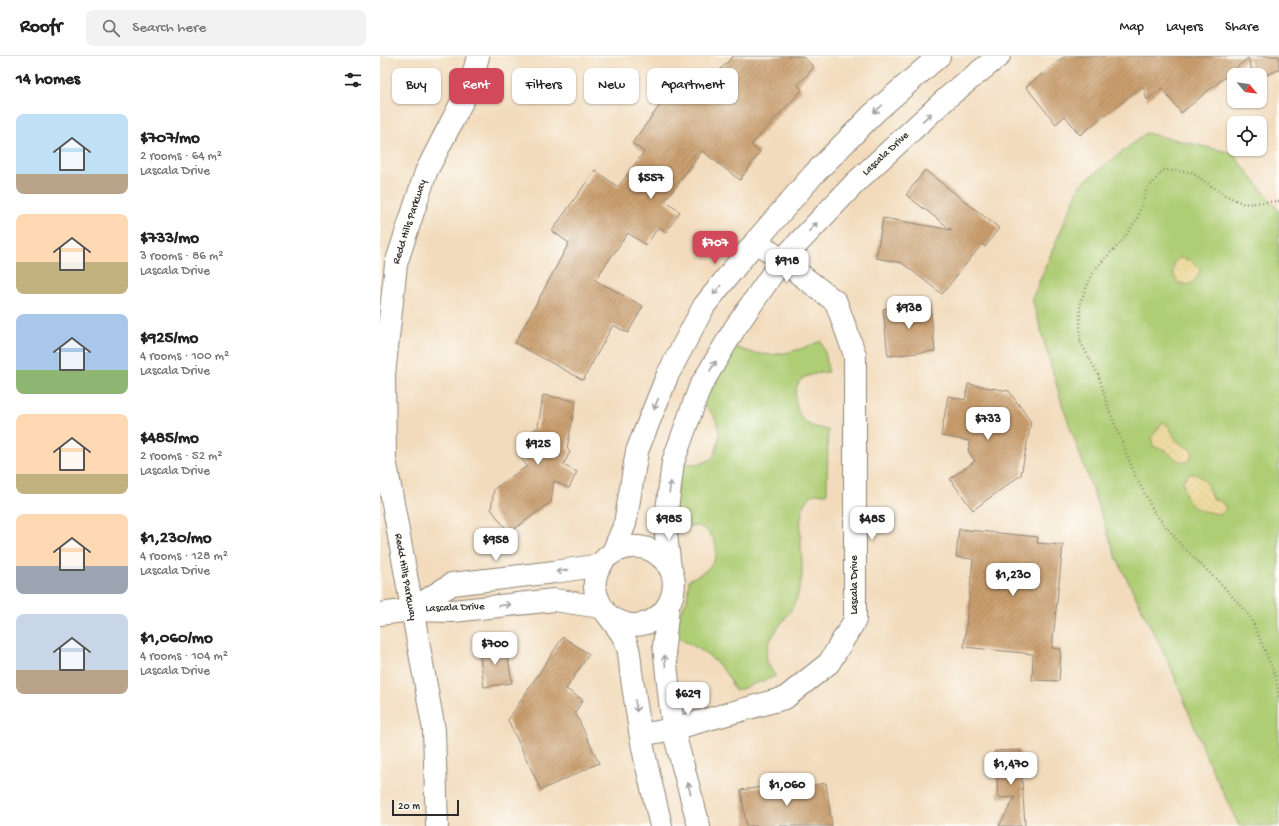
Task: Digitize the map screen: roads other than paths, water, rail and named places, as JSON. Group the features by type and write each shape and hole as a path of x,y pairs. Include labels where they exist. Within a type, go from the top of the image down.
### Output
{"street":[{"name":"Redd Hills Parkway","path":"437,826 434,730 384,459 384,375 396,264 426,172 471,84 478,56"},
{"path":"661,826 641,735 627,644 605,612 594,586 607,558 626,524 637,452 668,374 704,306 756,241 814,175 874,113 939,56"},
{"name":"Lascala Drive","path":"670,568 665,526 673,462 700,387 735,328 782,260 855,183 949,96 999,56"},
{"name":"Lascala Drive","path":"641,735 673,729 785,698 829,663 855,620 855,355 836,302 756,241"},
{"path":"605,612 622,623 634,625 648,623 660,617 668,606 673,594 674,581 670,568 662,557 651,550 639,546 626,547 607,558"},
{"name":"Lascala Drive","path":"411,610 452,584 554,572 607,558"},
{"name":"Lascala Drive","path":"411,610 453,611 554,600 605,612"},
{"path":"668,606 664,646 673,729 699,826"},
{"path":"380,614 411,610"}]}
